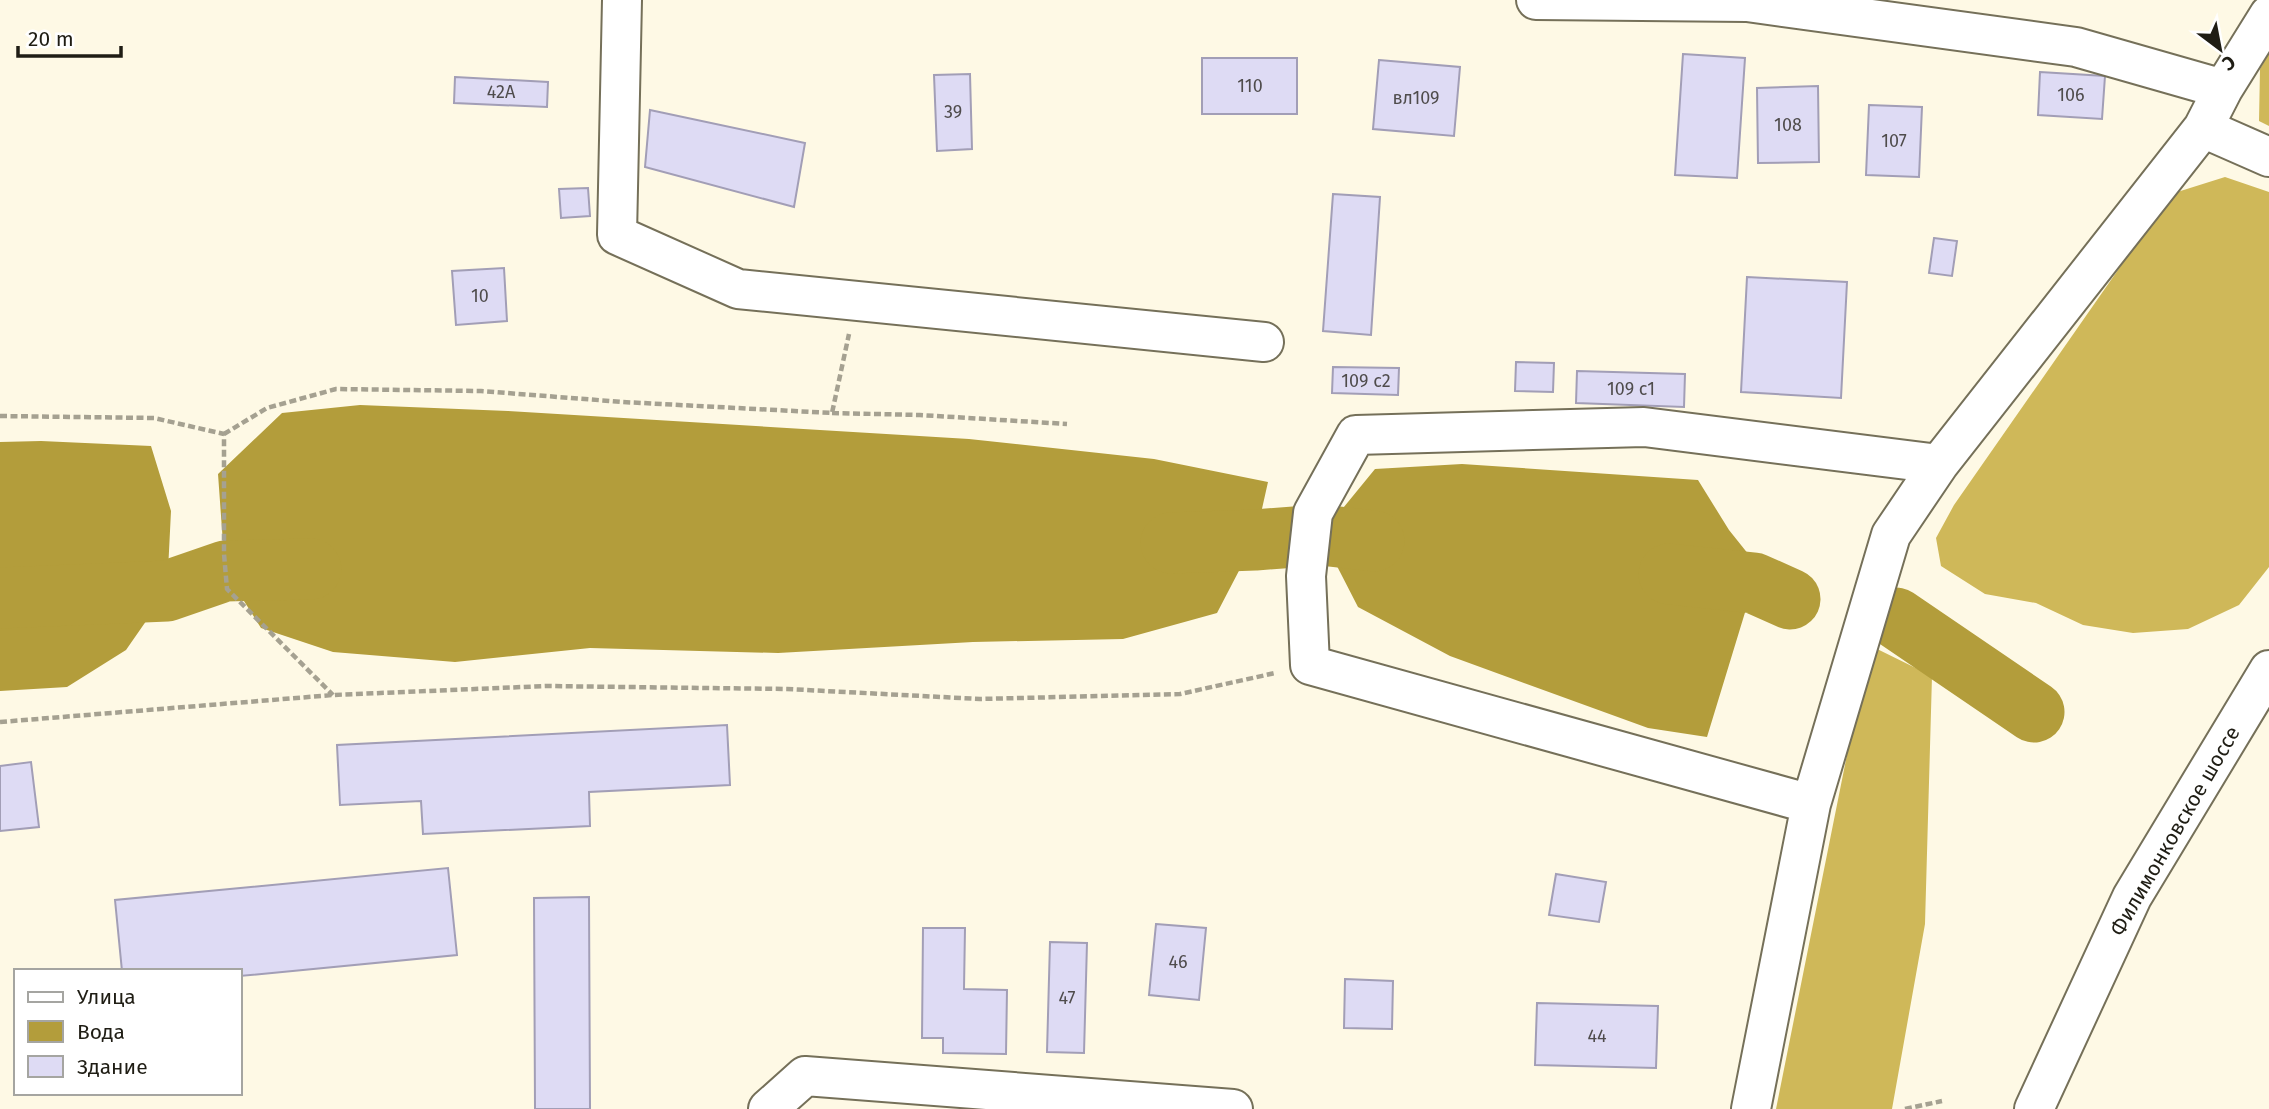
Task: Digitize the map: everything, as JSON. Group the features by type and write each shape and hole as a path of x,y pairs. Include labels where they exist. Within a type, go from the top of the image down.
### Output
{"main road":[{"path":"622,0 617,235 737,289 1264,342"},
{"path":"1536,0 1747,2 2076,47 2223,89"},
{"path":"1751,1109 1811,804 1891,535 1939,464 2203,128 2223,89 2269,15"},
{"path":"2203,128 2269,157"},
{"path":"1811,804 1310,665 1306,576 1313,513 1356,435 1644,427 1939,464"},
{"name":"Филимонковское шоссе","path":"2034,1109 2132,897 2269,670"},
{"path":"768,1109 804,1076 1233,1109"}],"path":[{"path":"832,413 849,333"},
{"path":"0,416 154,418 224,434 267,408 336,388 481,391 623,402 1067,424"},
{"path":"224,434 224,554 227,589 333,695"},
{"path":"0,722 333,695 546,686 787,689 980,699 1180,694 1310,665"},
{"path":"1905,1109 1942,1101"}],"shaded area":[{"path":"2269,53 2269,126 2259,121 2260,69"},
{"path":"2225,177 2269,192 2269,567 2239,605 2188,629 2133,633 2083,625 2036,603 1985,594 1941,566 1936,538 1954,505 2171,194"},
{"path":"1869,645 1932,676 1925,924 1892,1109 1776,1109"}],"water":[{"path":"360,405 508,411 969,439 1154,459 1268,482 1255,540 1217,613 1123,639 973,642 778,653 590,648 455,662 333,652 261,628 225,571 218,474 282,413"},
{"path":"0,442 151,446 171,511 167,591 126,650 67,687 0,691"},
{"path":"1462,464 1698,480 1729,530 1753,560 1754,583 1707,737 1648,728 1450,656 1358,607 1321,535 1375,469"}],"building":[{"path":"1683,54 1745,58 1737,178 1675,175"},
{"path":"1202,58 1297,58 1297,114 1202,114"},
{"path":"1379,60 1460,67 1454,136 1373,129"},
{"path":"2040,72 2105,76 2102,119 2038,115"},
{"path":"970,74 972,149 937,151 934,75"},
{"path":"455,77 548,82 547,107 454,103"},
{"path":"1818,86 1819,162 1758,163 1757,88"},
{"path":"1869,105 1922,107 1919,177 1866,175"},
{"path":"650,110 805,143 794,207 645,167"},
{"path":"588,188 590,216 561,218 559,189"},
{"path":"1333,194 1380,197 1371,335 1323,331"},
{"path":"1934,238 1957,241 1952,276 1929,273"},
{"path":"504,268 507,321 456,325 452,271"},
{"path":"1747,277 1847,282 1841,398 1741,392"},
{"path":"1516,362 1554,363 1553,392 1515,391"},
{"path":"1333,367 1399,368 1398,395 1332,393"},
{"path":"1577,371 1685,374 1684,407 1576,403"},
{"path":"727,725 730,785 589,792 590,826 423,834 421,801 340,805 337,745"},
{"path":"31,762 39,827 0,831 0,766"},
{"path":"448,868 457,955 242,976 242,969 122,969 115,900"},
{"path":"1556,874 1606,882 1599,922 1549,915"},
{"path":"589,897 590,1109 535,1109 534,898"},
{"path":"1156,924 1206,928 1199,1000 1149,995"},
{"path":"923,928 965,928 964,989 1007,990 1006,1054 943,1053 943,1038 922,1038"},
{"path":"1050,942 1087,943 1084,1053 1047,1052"},
{"path":"1345,979 1393,981 1392,1029 1344,1028"},
{"path":"1537,1003 1658,1006 1656,1068 1535,1065"}],"waterway":[{"path":"1171,543 1321,535 1374,541"},
{"path":"0,598 167,591 225,571 311,569"},
{"path":"1669,574 1754,583 1790,599"},
{"path":"1896,618 2034,712"}]}
